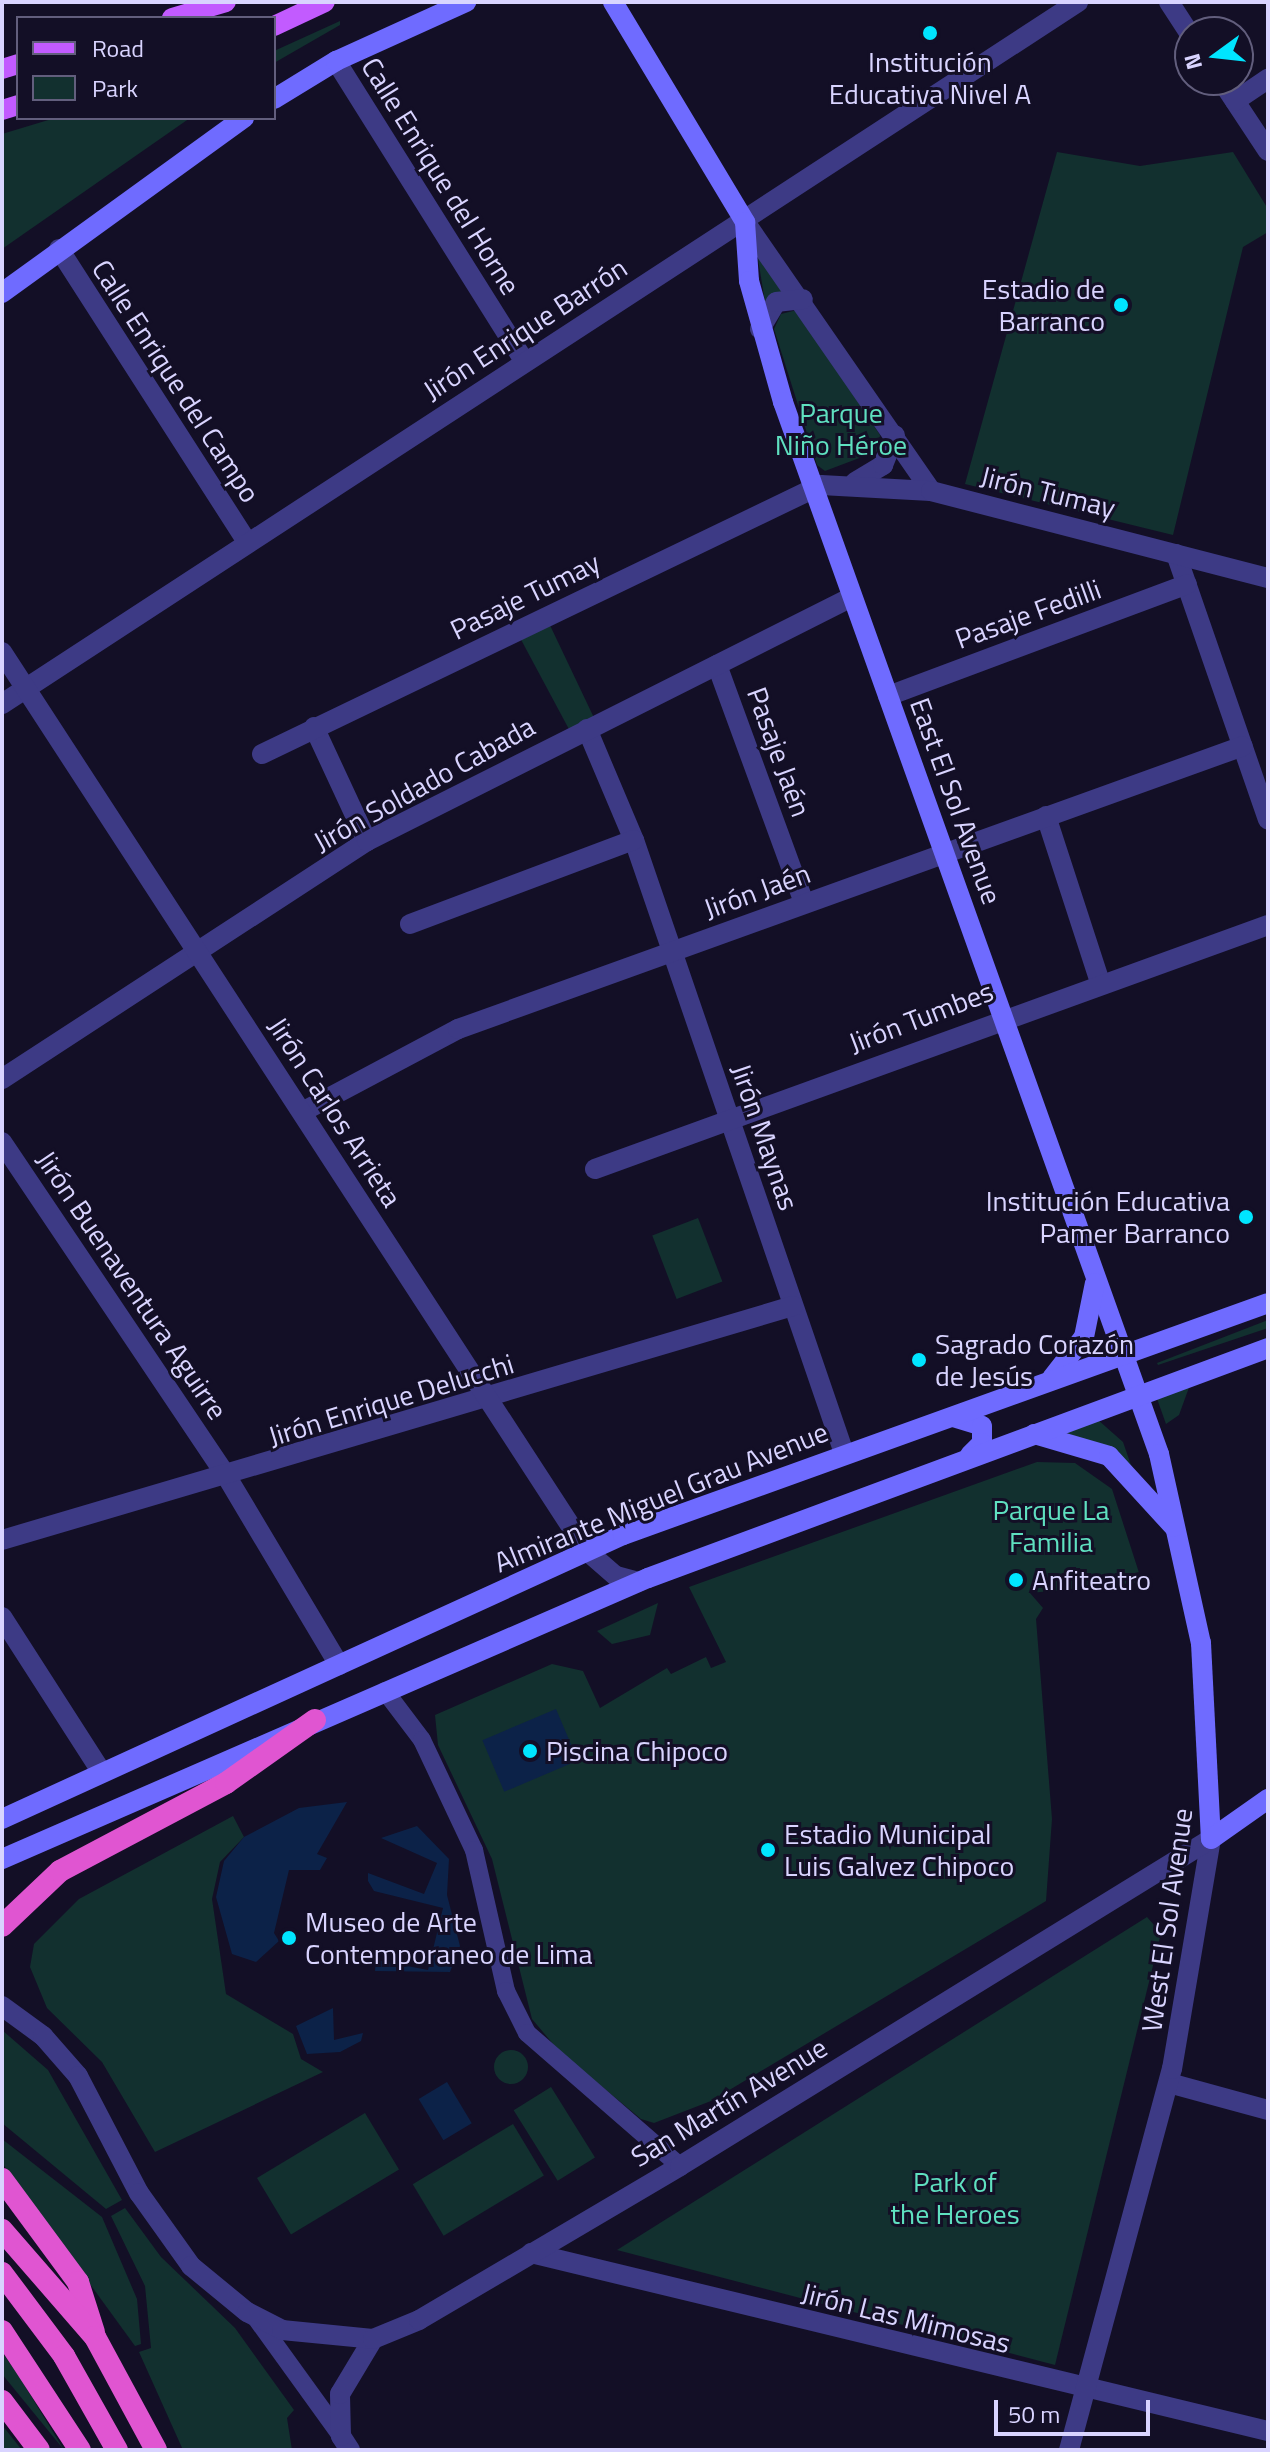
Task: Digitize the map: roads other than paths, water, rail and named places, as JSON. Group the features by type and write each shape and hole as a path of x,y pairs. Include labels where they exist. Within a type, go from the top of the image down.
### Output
{"highway":[{"path":"2,1926 60,1871 226,1783 315,1720"},
{"path":"2,2179 78,2282 95,2337 156,2450"},
{"path":"2,2230 95,2337"},
{"path":"2,2273 64,2356 117,2450"},
{"path":"2,2331 80,2450"},
{"path":"2,2401 39,2450"}],"main road":[{"path":"179,16 226,2"},
{"path":"276,25 325,2"},
{"path":"276,98 336,61 466,2"},
{"name":"East El Sol Avenue","path":"613,2 745,222 760,329 812,488 1138,1394"},
{"path":"2,293 241,120"},
{"path":"1049,1381 1084,1337 1096,1279"},
{"name":"Almirante Miguel Grau Avenue","path":"2,1819 587,1551 844,1453 1268,1303"},
{"path":"2,1859 315,1720 638,1582 1026,1434 1268,1348"},
{"name":"West El Sol Avenue","path":"1138,1394 1183,1539 1207,1696 1211,1839"},
{"path":"940,1419 979,1421 984,1438 970,1455"},
{"path":"1026,1434 1076,1441 1109,1456 1149,1491 1183,1539"},
{"path":"1211,1839 1268,1799"}],"street":[{"name":"Jirón Enrique Barrón","path":"2,704 1078,2"},
{"name":"Calle Enrique del Horne","path":"336,61 525,362"},
{"path":"1235,101 1268,79"},
{"path":"1232,96 1268,151"},
{"name":"East El Sol Avenue","path":"745,222 803,299 931,491"},
{"name":"Calle Enrique del Campo","path":"59,249 247,542"},
{"path":"760,329 776,302 803,299"},
{"path":"855,482 883,465 895,435"},
{"name":"Jirón Tumay","path":"812,488 855,482 931,491 1268,578"},
{"name":"Pasaje Tumay","path":"262,754 812,488"},
{"path":"1176,554 1268,820"},
{"name":"Pasaje Fedilli","path":"888,696 1187,584"},
{"name":"Jirón Soldado Cabada","path":"2,1079 199,954 367,841 852,597"},
{"name":"Jirón Carlos Arrieta","path":"2,652 587,1551 616,1576 638,1582"},
{"name":"Pasaje Jaén","path":"717,665 804,903"},
{"path":"314,727 367,841"},
{"name":"Jirón Maynas","path":"587,729 634,840 844,1453"},
{"name":"Jirón Jaén","path":"302,1112 458,1029 944,851 1243,746"},
{"path":"1046,816 1100,982"},
{"path":"410,924 634,840"},
{"name":"Jirón Tumbes","path":"595,1169 1004,1015 1268,925"},
{"name":"Jirón Buenaventura Aguirre","path":"2,1142 227,1477 339,1665"},
{"name":"Jirón Enrique Delucchi","path":"2,1540 489,1400 793,1306"},
{"path":"2,1617 102,1773"},
{"path":"385,1691 422,1740 474,1850 506,1991 527,2033 680,2166"},
{"name":"West El Sol Avenue","path":"1069,2450 1169,2083 1211,1839"},
{"name":"San Martín Avenue","path":"256,2318 310,2338 373,2339 531,2253 680,2166 1211,1839"},
{"path":"2,2006 43,2036 78,2076 166,2235 256,2318 346,2443"},
{"path":"1169,2083 1268,2110"},
{"name":"Jirón Las Mimosas","path":"531,2253 1085,2391 1268,2431"},
{"path":"346,2443 347,2374 373,2339"}],"water":[{"name":"Piscina Chipoco","path":"556,1709 578,1761 504,1792 482,1740"},
{"path":"347,1802 317,1854 327,1858 320,1870 289,1870 274,1933 279,1941 256,1962 232,1954 216,1897 224,1861 244,1837 299,1808"},
{"path":"417,1826 449,1859 447,1895 460,1946 450,1972 375,1971 376,1960 428,1970 443,1908 374,1891 368,1881 368,1873 424,1894 437,1863 381,1838"},
{"path":"333,2008 334,2040 363,2033 361,2041 340,2052 307,2054 296,2026"},
{"path":"447,2082 472,2123 443,2140 419,2099"}],"place":[{"name":"Institución Educativa Nivel A","path":"930,33"},
{"name":"Estadio de Barranco","path":"1121,305"},
{"name":"Institución Educativa Pamer Barranco","path":"1246,1217"},
{"name":"Sagrado Corazón de Jesús","path":"919,1360"},
{"name":"Anfiteatro","path":"1016,1580"},
{"name":"Piscina Chipoco","path":"530,1751"},
{"name":"Estadio Municipal Luis Galvez Chipoco","path":"768,1850"},
{"name":"Museo de Arte Contemporaneo de Lima","path":"289,1938"}],"park label":[{"name":"Parque Niño Héroe","path":"841,429"},
{"name":"Parque La Familia","path":"1051,1526"},
{"name":"Park of the Heroes","path":"955,2198"}]}
